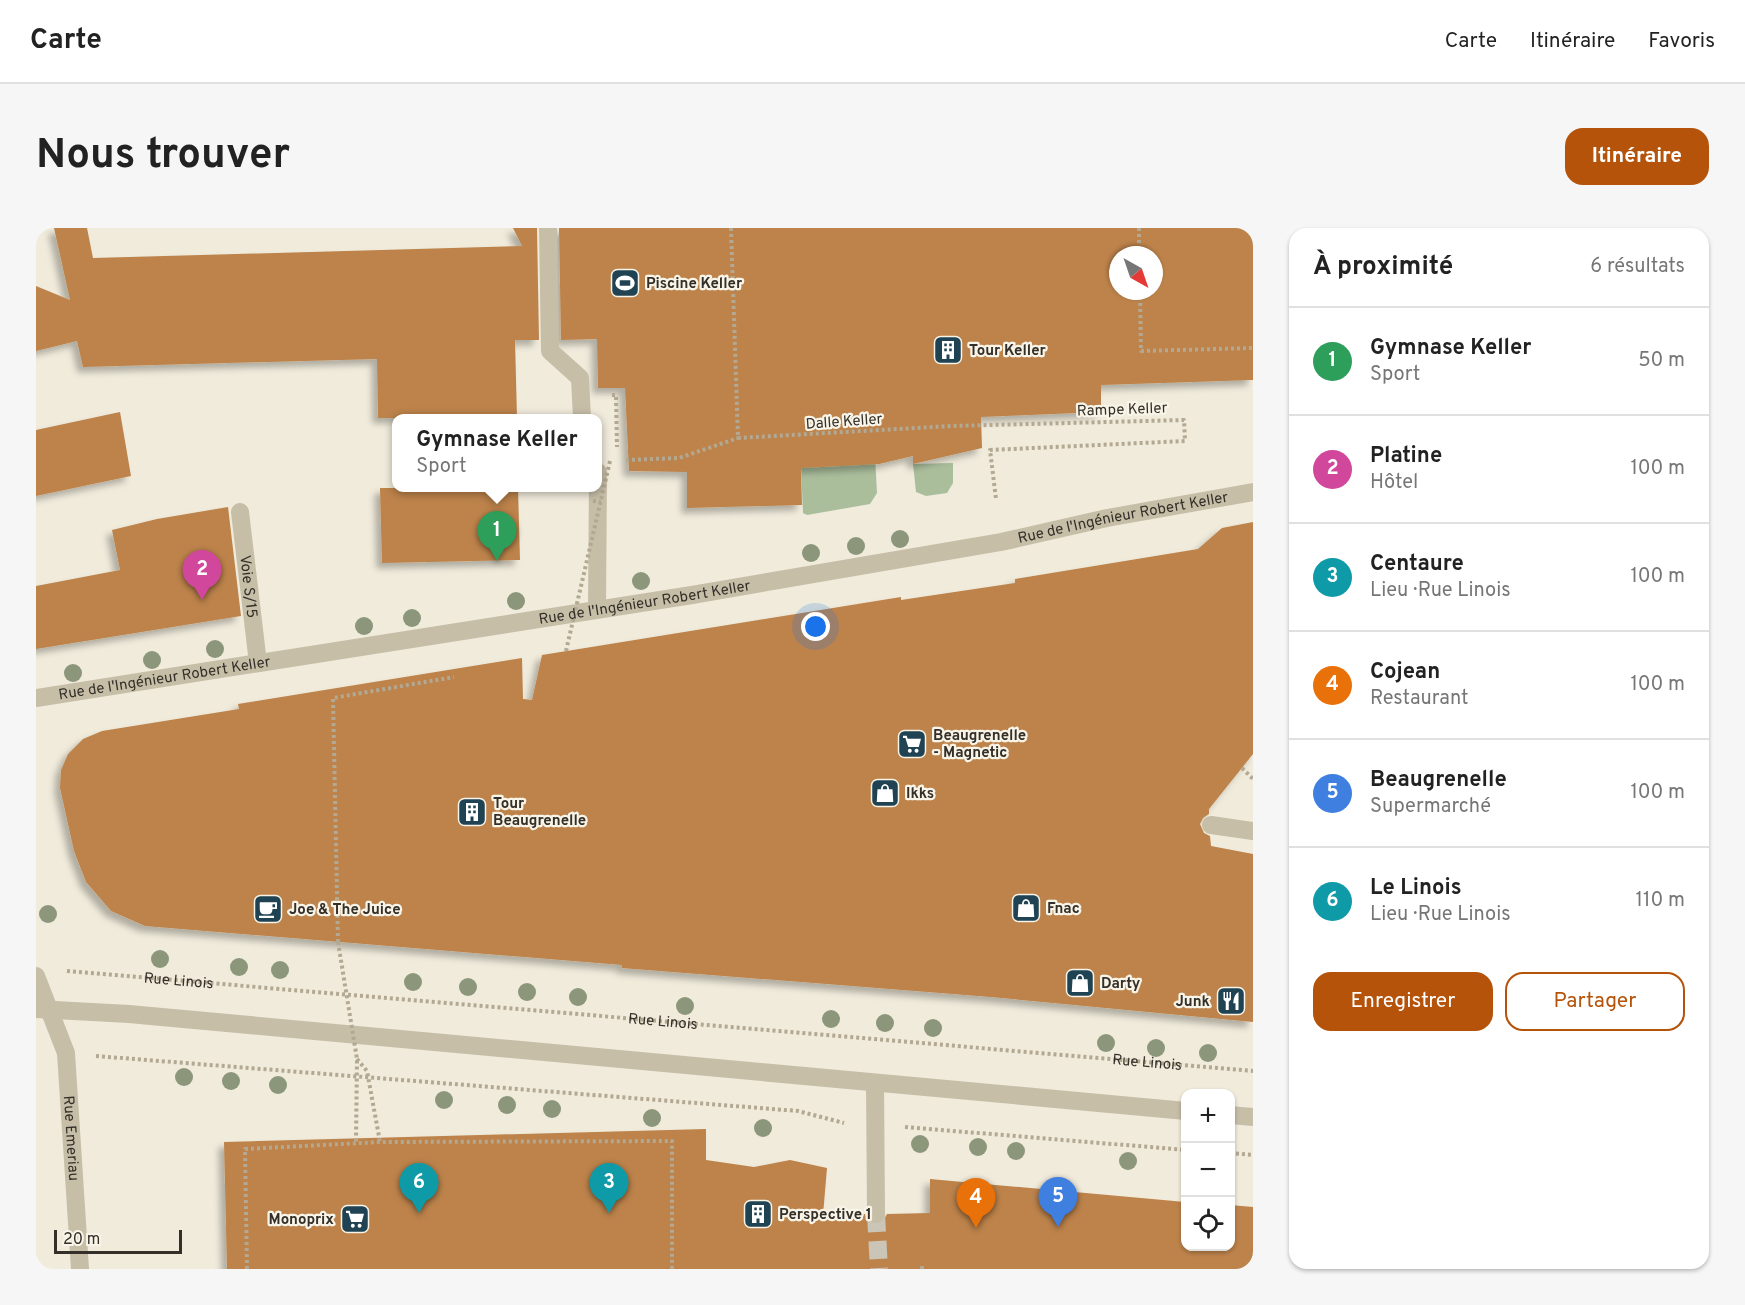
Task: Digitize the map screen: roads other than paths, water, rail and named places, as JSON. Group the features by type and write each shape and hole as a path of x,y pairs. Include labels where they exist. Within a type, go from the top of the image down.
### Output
{"street":[{"path":"548,228 550,351 580,378 582,414"},
{"path":"597,609 604,466"},
{"name":"Rue de l'Ingénieur Robert Keller","path":"36,698 1001,542 1107,518 1253,492"},
{"name":"Voie S/15","path":"240,512 258,663"},
{"path":"1211,825 1253,831"},
{"name":"Rue Emeriau","path":"36,976 42,1010 66,1053 80,1269"},
{"path":"42,1010 129,1014 1181,1111"},
{"path":"875,1083 876,1214"},
{"path":"1235,1115 1253,1117"}],"tunnel":[{"path":"876,1214 879,1269"}],"place":[{"name":"Piscine Keller","path":"625,283"},
{"name":"Tour Keller","path":"948,350"},
{"name":"Gymnase Keller","path":"497,561"},
{"name":"Platine","path":"202,600"},
{"name":"Beaugrenelle - Magnetic","path":"912,744"},
{"name":"Ikks","path":"885,793"},
{"name":"Tour Beaugrenelle","path":"472,812"},
{"name":"Fnac","path":"1026,908"},
{"name":"Joe & The Juice","path":"268,909"},
{"name":"Darty","path":"1080,983"},
{"name":"Junk","path":"1231,1001"},
{"name":"Le Linois","path":"419,1213"},
{"name":"Centaure","path":"609,1213"},
{"name":"Perspective 1","path":"758,1214"},
{"name":"Monoprix","path":"355,1219"},
{"name":"Beaugrenelle","path":"1058,1227"},
{"name":"Cojean","path":"976,1228"}]}
